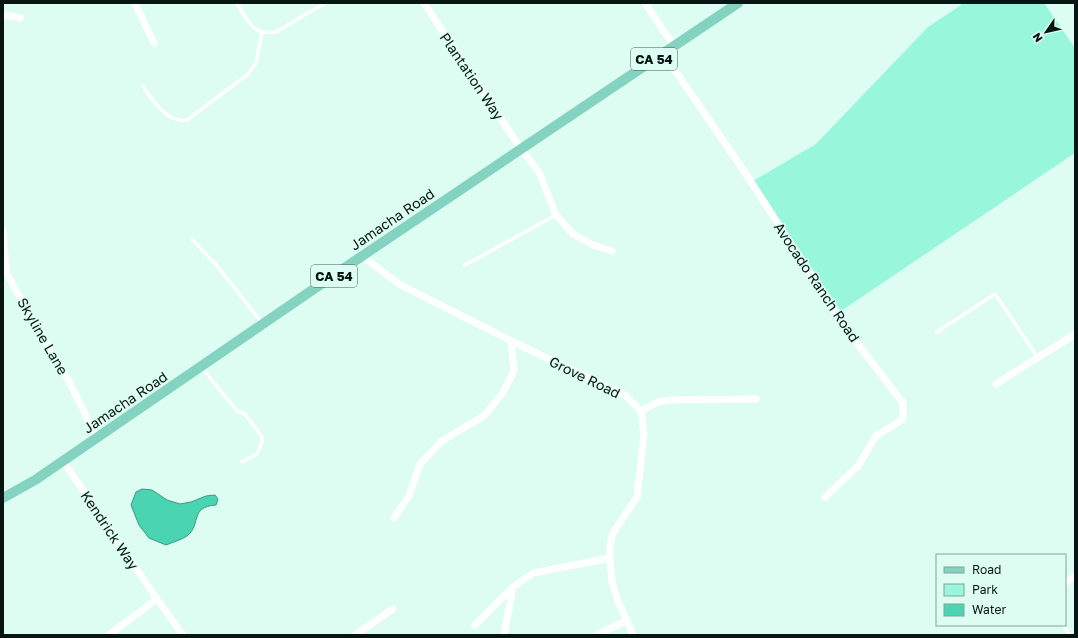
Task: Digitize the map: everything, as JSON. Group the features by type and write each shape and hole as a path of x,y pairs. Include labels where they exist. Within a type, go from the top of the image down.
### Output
{"main road":[{"name":"Jamacha Road","path":"3,498 35,480 521,148 738,3"}],"street":[{"path":"135,3 154,43"},
{"name":"Plantation Way","path":"424,3 521,148 539,172 556,215"},
{"path":"645,3 674,46"},
{"path":"3,15 20,18"},
{"name":"Avocado Ranch Road","path":"663,53 746,174 844,326 903,403 903,419 876,436 858,466 825,497"},
{"path":"556,215 573,234 592,245 612,251"},
{"name":"Skyline Lane","path":"3,230 7,274 70,383 97,438"},
{"name":"Grove Road","path":"362,256 399,284 511,341 625,396 641,411"},
{"path":"996,384 1075,334"},
{"path":"394,518 409,496 420,464 442,441 485,415 502,394 514,371 511,341"},
{"path":"633,635 618,601 612,582 610,545 613,533 637,497 644,433 641,411 658,402 672,400 756,399"},
{"name":"Kendrick Way","path":"63,461 183,635"},
{"path":"475,625 513,587 533,573 610,558"},
{"path":"1066,582 1075,576"},
{"path":"504,635 513,587"},
{"path":"109,635 157,599"},
{"path":"355,635 393,609"},
{"path":"598,635 627,620"}],"lane":[{"path":"237,3 250,24 257,31 267,34 276,32 325,3"},
{"path":"143,86 152,100 171,118 178,121 187,120 247,75 256,63 262,32"},
{"path":"465,265 556,215"},
{"path":"192,239 218,267 264,324"},
{"path":"937,332 995,294 1038,358"},
{"path":"201,367 237,411 245,414 262,437 262,442 257,454 242,462"},
{"path":"1064,626 1070,635"}],"green space":[{"path":"964,3 1044,3 1075,48 1075,153 841,311 753,181 816,144 928,27"}],"water":[{"path":"142,489 152,490 167,500 180,504 191,502 206,496 215,495 218,499 216,505 208,506 202,509 194,526 187,536 166,545 149,538 139,525 131,505 136,492"}]}
